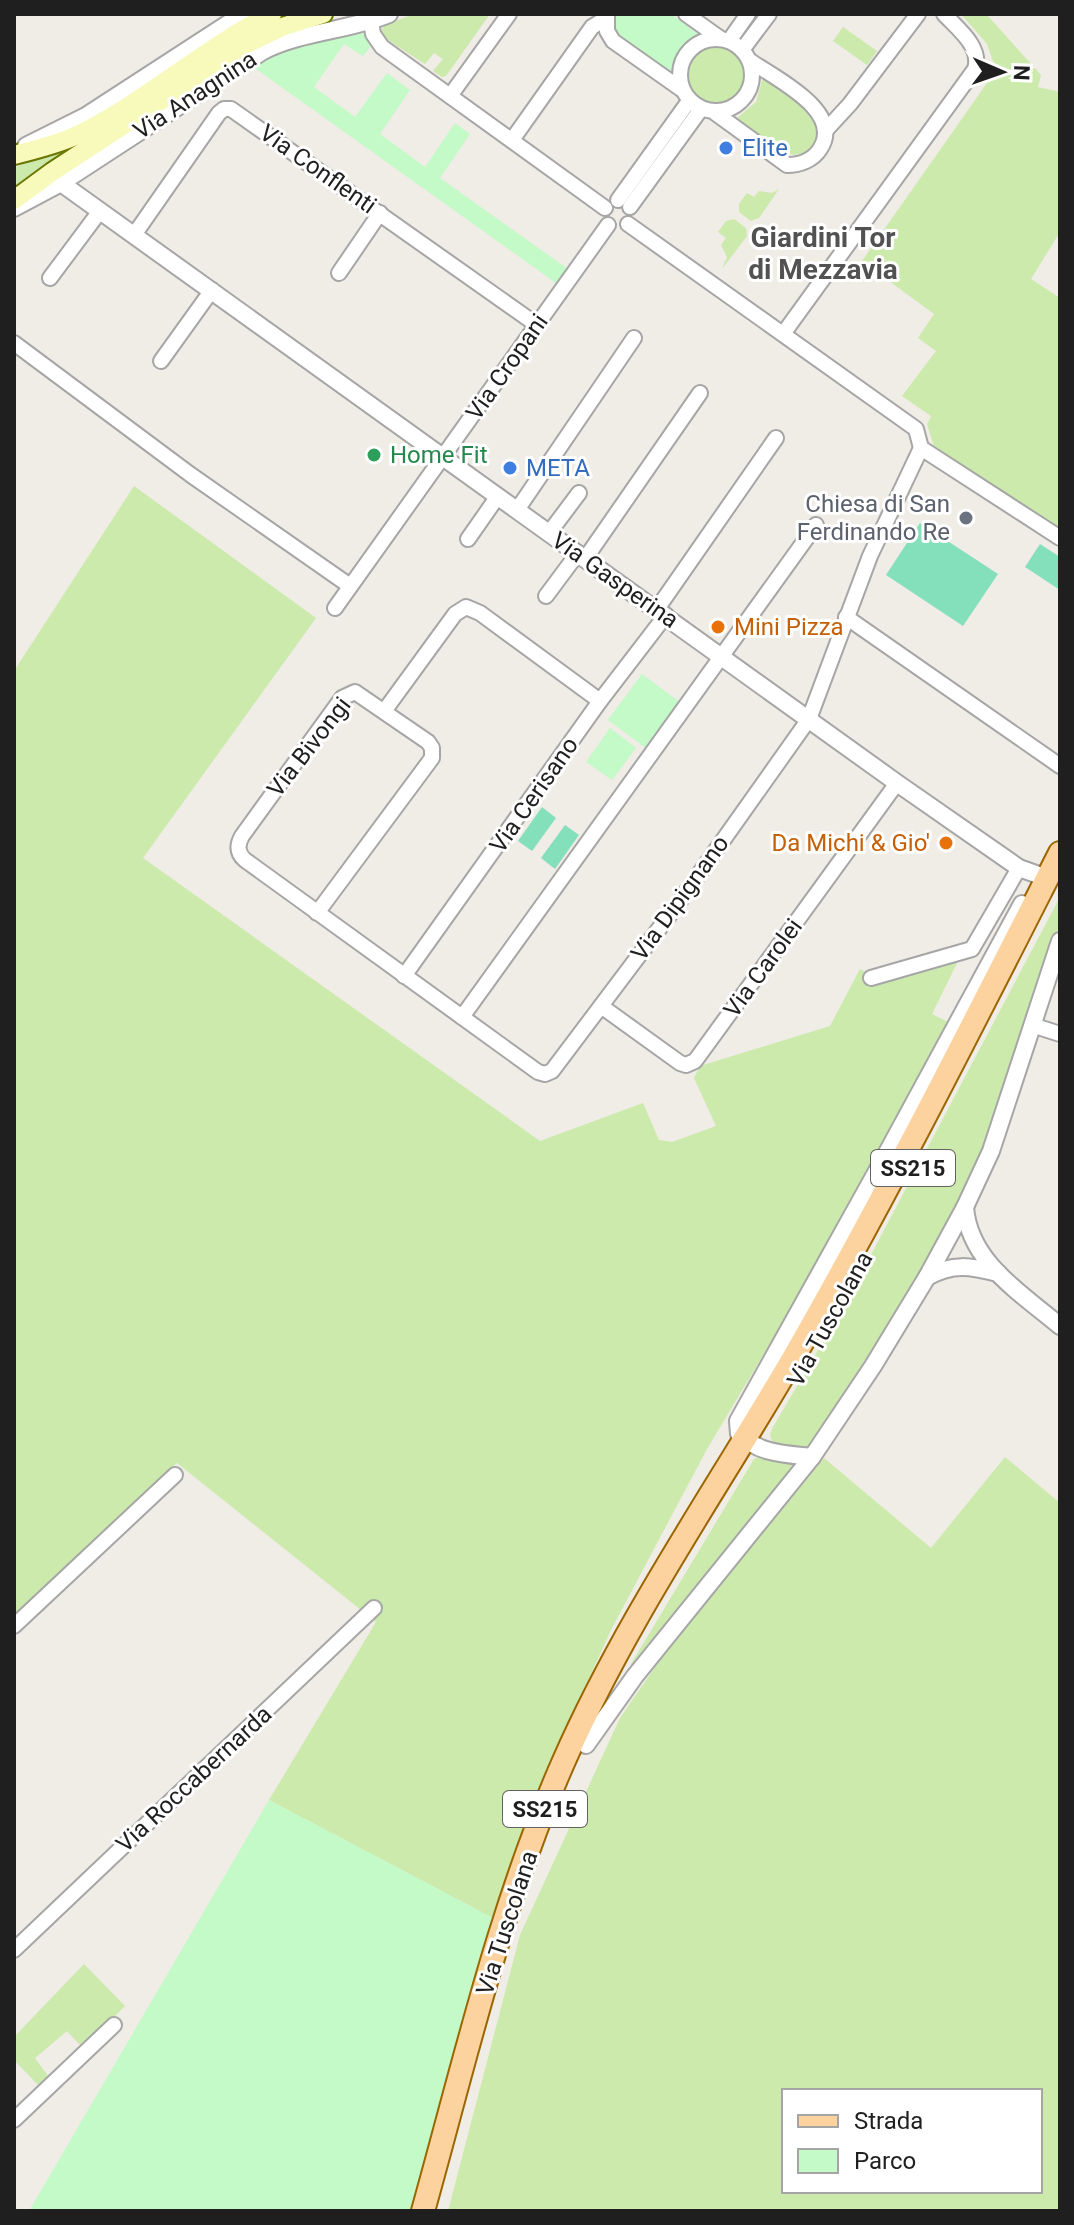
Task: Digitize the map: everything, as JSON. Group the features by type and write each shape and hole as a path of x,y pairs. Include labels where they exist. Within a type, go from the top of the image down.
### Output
{"main road":[{"name":"Via Anagnina","path":"14,154 45,147 81,133 272,14"},
{"name":"Via Anagnina","path":"14,200 249,43 282,27 323,14"},
{"name":"Via Tuscolana","path":"423,2211 503,1927 554,1783 590,1703 617,1650 852,1283 1054,881 1060,853"},
{"name":"Via Tuscolana","path":"437,2211 514,1937 554,1823 586,1745 630,1655 751,1443 1002,966 1054,881"}],"street":[{"name":"Via Anagnina","path":"14,154 86,116 243,14"},
{"name":"Via Anagnina","path":"14,208 61,183 257,55 299,37 389,14"},
{"path":"450,96 509,14"},
{"path":"606,17 607,31 618,45 787,165 801,163 814,156 822,146 826,130 816,107 686,14"},
{"path":"696,103 680,67 691,48 700,42 725,40 748,14"},
{"path":"696,103 726,111 746,96 752,72 746,55 769,14"},
{"path":"783,334 975,69 978,59 975,49 944,14 937,17 920,14 826,130"},
{"path":"512,140 592,27 606,17"},
{"path":"371,21 379,44 512,140 618,205 632,216 628,224 620,229 608,225 603,217 618,205 696,103"},
{"name":"Via Conflenti","path":"134,235 219,113 228,109 236,111 537,325"},
{"name":"Via Gasperina","path":"61,183 897,783 1019,868 1054,881"},
{"path":"50,278 100,211"},
{"path":"339,273 380,213"},
{"path":"628,224 916,429 921,448 1060,538"},
{"name":"Via Cropani","path":"335,608 608,225"},
{"path":"161,361 212,290"},
{"path":"517,510 634,338"},
{"path":"14,343 191,475 350,586"},
{"path":"546,596 582,556 700,393"},
{"name":"Via Cerisano","path":"404,976 662,612 776,438"},
{"name":"Via Dipignano","path":"547,1073 555,1068 680,901 809,719 870,556 921,448"},
{"path":"549,533 579,493"},
{"path":"468,539 498,496"},
{"path":"462,1017 816,525"},
{"path":"385,710 455,614 466,607 480,613 600,701"},
{"path":"846,617 1060,766"},
{"name":"Via Bivongi","path":"317,913 432,758 430,744 358,692 344,696 239,841 238,848 243,858 317,913 538,1072 547,1073"},
{"name":"Via Carolei","path":"601,1006 678,1062 686,1065 695,1061 897,783"},
{"path":"871,978 972,949 1019,868 1026,879 1022,904 1002,966"},
{"name":"Via Tuscolana","path":"751,1443 737,1431 738,1421 1022,904"},
{"name":"Via Tuscolana","path":"586,1745 635,1676 812,1457 873,1366 927,1277 965,1207 997,1133 1032,1025 1055,971 1060,941"},
{"path":"1032,1025 1060,1034"},
{"path":"882,1162 934,1096"},
{"path":"965,1207 968,1229 974,1243 998,1273 1060,1326"},
{"path":"927,1277 954,1265 973,1266 998,1273"},
{"path":"751,1443 777,1453 812,1457"},
{"path":"14,1626 175,1475"},
{"name":"Via Roccabernarda","path":"14,1950 374,1608"},
{"path":"14,2120 114,2025"}],"green space":[{"path":"413,14 490,14 446,76 442,77 433,71 443,59 434,53 425,64 380,33 384,26"},
{"path":"610,14 671,14 699,35 679,52 669,77 612,34"},
{"path":"961,14 988,16 1041,75 1038,87 1060,92 1060,232 1031,279 1060,298 1060,530 934,447 927,424 931,416 902,396 936,351 918,338 934,314 862,261 987,83 994,64 987,44"},
{"path":"843,27 877,51 867,65 833,41"},
{"path":"359,32 371,46 363,56 344,44 314,87 355,117 387,73 410,90 380,134 425,167 455,123 470,134 440,178 568,269 556,283 252,66 289,48"},
{"path":"717,46 738,55 747,76 738,97 717,106 696,97 687,76 696,55"},
{"path":"763,77 815,115 816,138 803,152 794,155 773,148 736,119 756,102"},
{"path":"90,136 14,190 14,168"},
{"path":"779,189 759,218 751,221 739,212 739,204 747,193 754,197 759,191 772,193"},
{"path":"734,219 746,228 747,236 722,269 727,257 721,245 726,238 718,232 726,221"},
{"path":"134,486 316,618 143,858 540,1141 643,1103 659,1140 672,1142 716,1126 694,1078 700,1066 830,1026 860,969 880,980 959,959 932,1014 950,1023 777,1332 707,1449 611,1630 550,1764 493,1918 269,1800 376,1622 177,1463 14,1615 14,671"},
{"path":"920,523 998,574 963,626 886,575"},
{"path":"1040,544 1060,557 1060,590 1025,567"},
{"path":"642,674 681,703 647,749 608,720"},
{"path":"610,728 636,748 612,780 586,762"},
{"path":"542,807 556,818 532,851 518,841"},
{"path":"565,825 579,835 555,869 541,858"},
{"path":"1060,897 1060,923 977,1167 959,1203 899,1310 811,1446 804,1449 773,1446 770,1434 773,1427 845,1304"},
{"path":"760,1456 799,1463 630,1671 631,1664 754,1459"},
{"path":"1005,1457 1060,1503 1060,2211 448,2211 520,1935 620,1718 664,1654 824,1458 931,1548"},
{"path":"269,1800 493,1918 412,2211 29,2211"},
{"path":"84,1964 125,2006 83,2048 67,2031 35,2058 48,2076 38,2085 14,2060 14,2037"}],"place":[{"name":"Elite","path":"726,148"},
{"name":"Home Fit","path":"374,455"},
{"name":"META","path":"510,468"},
{"name":"Chiesa di San Ferdinando Re","path":"966,518"},
{"name":"Mini Pizza","path":"718,627"},
{"name":"Da Michi & Gio'","path":"946,843"}],"district":[{"name":"Giardini Tor di Mezzavia","path":"823,253"}]}
